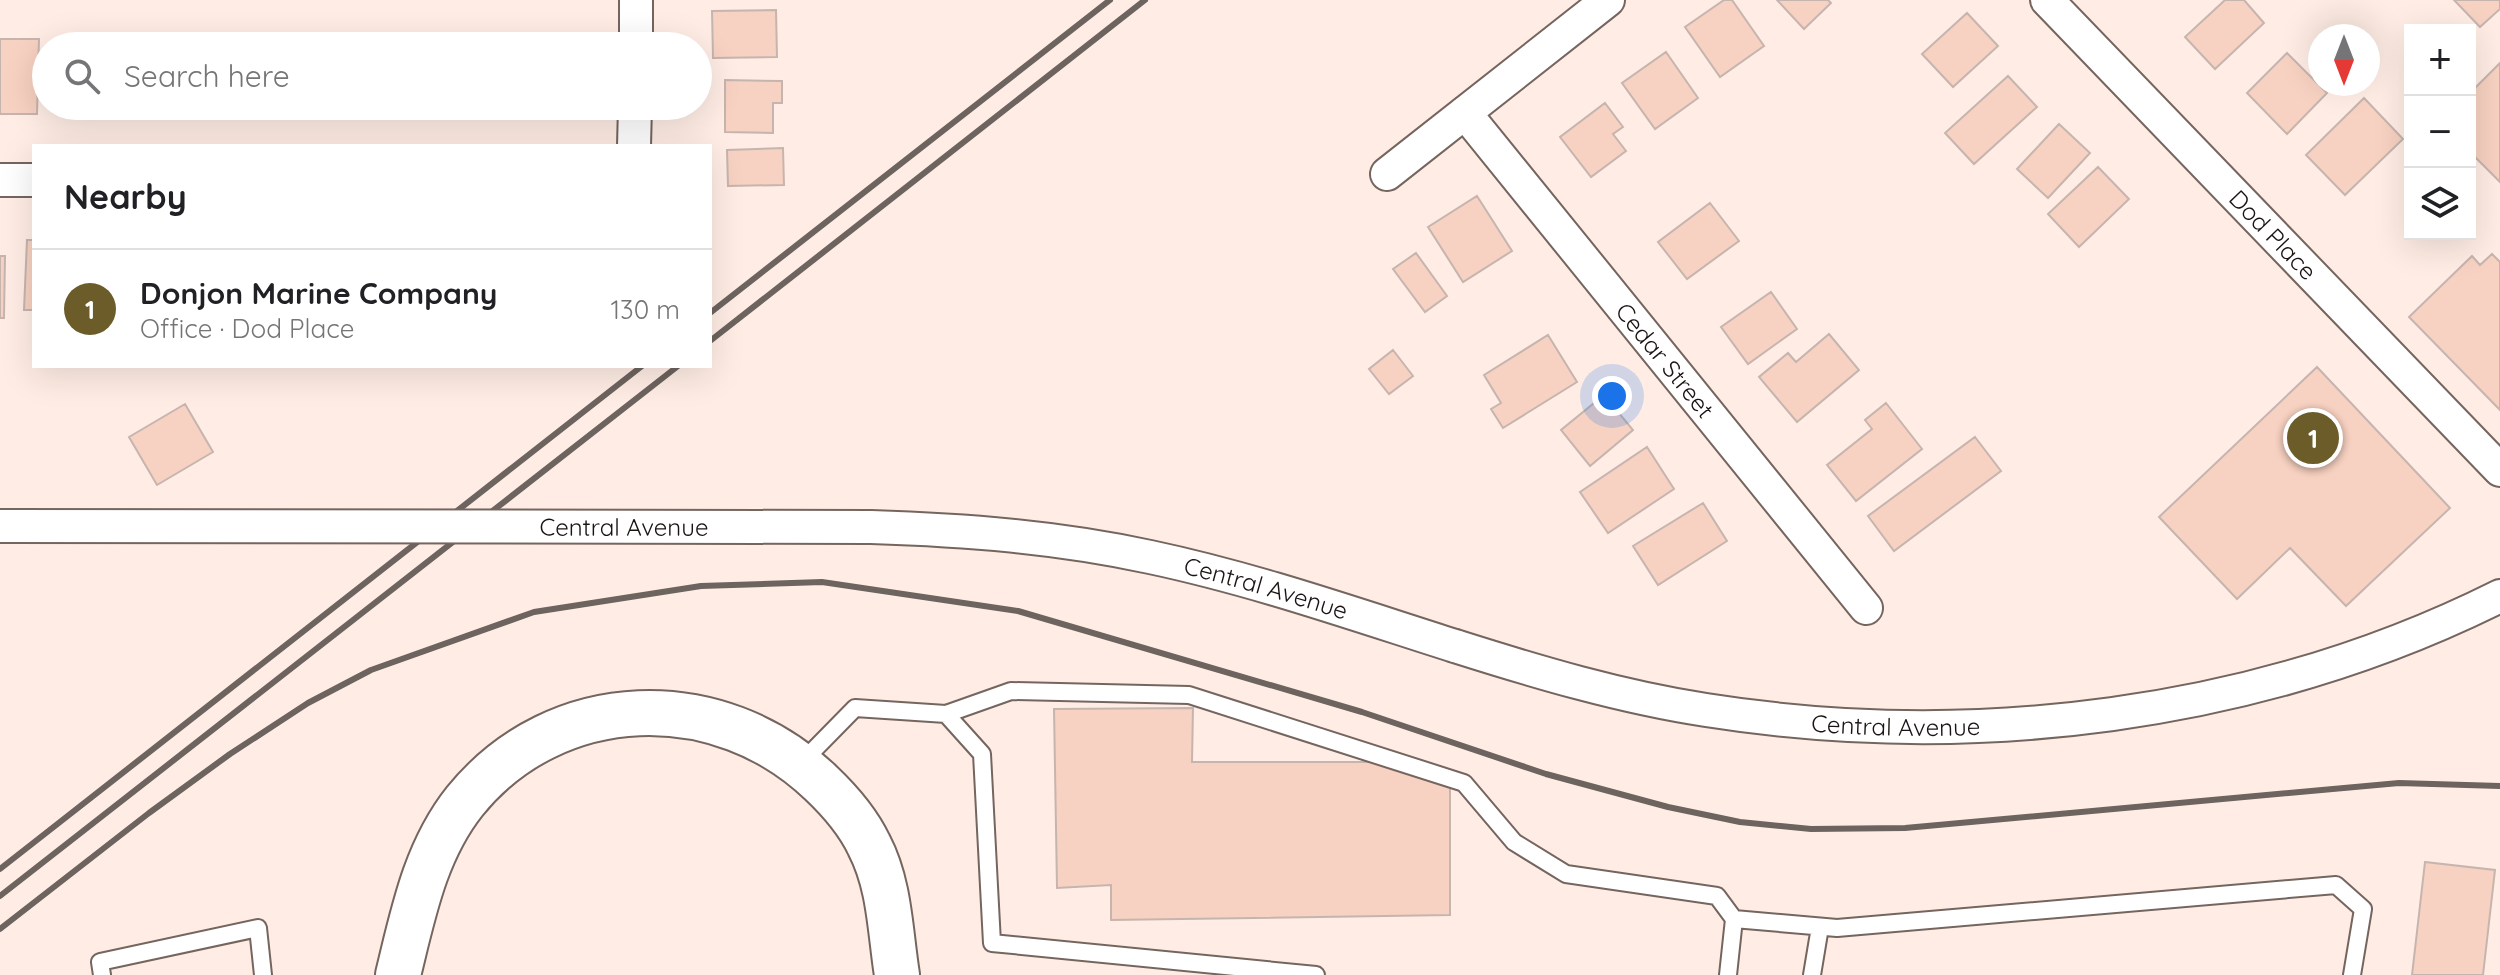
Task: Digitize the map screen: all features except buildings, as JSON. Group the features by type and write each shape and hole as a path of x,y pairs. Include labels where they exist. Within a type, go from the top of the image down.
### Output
{"highway":[{"path":"398,975 420,888 440,838 481,783 501,765 543,738 566,728 602,718 661,711 690,715 762,738 800,764 838,799 868,842 885,887 897,975"},
{"path":"879,975 890,930"}],"street":[{"path":"636,0 636,32"},
{"path":"1387,174 1608,0"},
{"name":"Dod Place","path":"2047,0 2500,470"},
{"name":"Cedar Street","path":"1465,113 1866,608"},
{"path":"634,144 635,120"},
{"path":"0,180 32,180"},
{"name":"Central Avenue","path":"0,526 855,527 990,532 1166,561 1278,590 1584,684 1704,710 1826,724 1952,727 2105,715 2250,687 2398,642 2500,596"}],"lane":[{"path":"800,764 855,708 946,714 1011,691 1189,695 1464,783 1514,842 1566,874 1717,896 1734,919 1728,975"},
{"path":"946,714 982,754 992,943 1316,975"},
{"path":"1734,919 1837,928 2336,885 2363,909 2352,975"},
{"path":"1812,975 1820,927"},
{"path":"102,975 100,962 258,928 263,975"}],"railway":[{"path":"712,311 1110,0"},
{"path":"712,339 1145,0"},
{"path":"0,869 639,368"},
{"path":"0,896 675,368"},
{"path":"0,929 230,754 308,703 371,670 534,612 701,586 822,582 1018,611 1362,712 1546,774 1668,807 1740,822 1811,829 1905,828 2399,783 2500,786"}],"place":[{"name":"Donjon Marine Company","path":"2313,438"}]}
